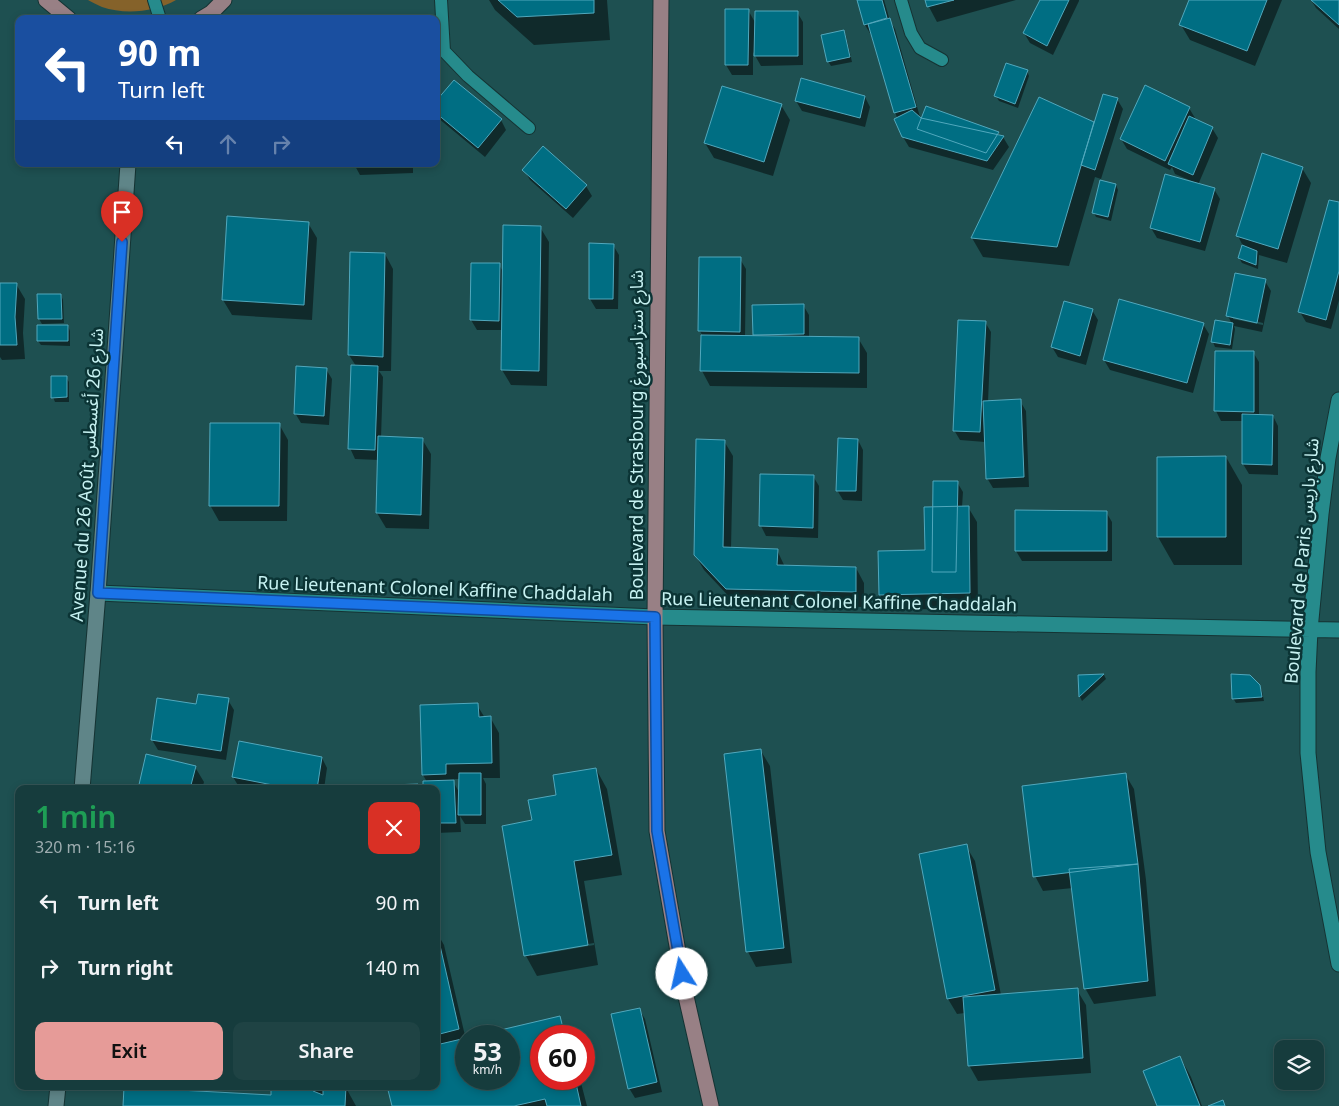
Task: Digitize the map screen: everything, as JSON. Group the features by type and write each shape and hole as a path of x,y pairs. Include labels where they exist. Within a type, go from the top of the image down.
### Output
{"main road":[{"path":"208,15 224,0"},
{"name":"Boulevard de Strasbourg شارع ستراسبورغ","path":"661,0 655,617 657,831 685,992 711,1106"},
{"path":"49,1 65,15"}],"street":[{"name":"Avenue du 26 Août شارع 26 أغسطس","path":"82,785 98,593 128,167"},
{"name":"Boulevard de Paris شارع باريس","path":"1339,400 1328,458 1310,630 1308,672 1308,753 1318,852 1339,964"},
{"name":"Rue Lieutenant Colonel Kaffine Chaddalah","path":"98,593 655,617 1339,630"},
{"path":"56,1106 58,1090"}],"lane":[{"path":"154,0 159,15"},
{"path":"440,0 444,51 468,76 529,128"},
{"path":"901,0 911,33 920,48 942,60"}],"shaded area":[{"path":"88,0 176,0 149,10 120,11 102,7"}],"building":[{"path":"498,0 594,0 594,13 517,17"},
{"path":"857,0 882,0 887,18 864,25"},
{"path":"925,0 954,0 927,7"},
{"path":"1040,0 1069,0 1047,46 1023,33"},
{"path":"1189,0 1267,0 1247,51 1179,25"},
{"path":"1311,0 1339,0 1339,25"},
{"path":"725,9 749,9 748,65 725,65"},
{"path":"755,11 798,11 798,56 754,56"},
{"path":"890,18 916,107 894,113 868,24"},
{"path":"844,30 850,57 827,62 821,35"},
{"path":"1006,63 1028,70 1015,104 994,96"},
{"path":"801,78 865,96 860,118 795,101"},
{"path":"454,80 502,119 478,148 440,116 440,96"},
{"path":"1145,85 1190,107 1165,161 1120,139"},
{"path":"722,86 782,104 764,162 704,143"},
{"path":"1103,94 1118,98 1095,170 1081,165"},
{"path":"1039,97 1094,122 1057,247 971,238"},
{"path":"926,106 999,132 986,153 917,129"},
{"path":"912,110 921,118 1004,136 987,161 902,137 894,119"},
{"path":"1189,116 1213,127 1193,175 1168,164"},
{"path":"543,146 587,185 566,209 522,170"},
{"path":"1262,153 1303,167 1278,249 1236,236"},
{"path":"1165,174 1215,188 1200,242 1150,228"},
{"path":"1100,180 1116,184 1108,217 1092,213"},
{"path":"1329,200 1339,202 1339,271 1326,320 1298,312"},
{"path":"227,216 309,222 304,305 222,300"},
{"path":"503,225 541,226 539,371 501,370"},
{"path":"589,243 614,244 613,299 589,299"},
{"path":"1242,245 1257,251 1256,265 1238,258"},
{"path":"350,252 385,253 383,357 348,355"},
{"path":"699,257 741,257 740,332 698,331"},
{"path":"471,263 500,263 499,321 470,320"},
{"path":"1235,273 1266,279 1257,323 1226,316"},
{"path":"0,283 17,283 15,317 17,345 0,345"},
{"path":"37,294 61,294 62,319 38,319"},
{"path":"1119,299 1204,323 1187,383 1103,360"},
{"path":"1064,301 1093,309 1080,356 1051,347"},
{"path":"804,304 804,334 753,335 752,305"},
{"path":"958,320 986,321 980,432 953,431"},
{"path":"1215,320 1233,323 1230,345 1211,342"},
{"path":"37,325 68,325 68,341 37,341"},
{"path":"701,335 859,337 859,373 700,371"},
{"path":"1215,351 1254,351 1254,412 1214,411"},
{"path":"351,365 378,366 375,450 348,449"},
{"path":"296,366 327,368 324,416 294,414"},
{"path":"51,376 67,376 67,397 51,398"},
{"path":"1021,399 1024,477 986,479 983,401"},
{"path":"1242,414 1273,415 1272,465 1242,464"},
{"path":"210,423 280,423 279,506 209,506"},
{"path":"378,436 423,438 421,515 376,513"},
{"path":"838,438 858,439 856,491 836,491"},
{"path":"696,439 725,440 723,547 778,549 777,565 856,567 856,592 726,589 694,555"},
{"path":"1226,456 1226,537 1157,537 1157,457"},
{"path":"760,474 814,475 813,528 759,526"},
{"path":"933,481 958,481 956,572 932,572"},
{"path":"969,506 970,593 879,595 878,551 925,550 924,507"},
{"path":"1015,510 1107,511 1107,551 1015,551"},
{"path":"1104,674 1079,697 1078,675"},
{"path":"1231,674 1250,675 1260,685 1262,697 1232,699"},
{"path":"198,694 229,698 221,751 151,740 157,698 196,704"},
{"path":"478,703 479,717 491,716 492,763 446,764 446,774 422,775 420,705"},
{"path":"239,741 322,757 318,785 273,785 232,777"},
{"path":"761,749 784,948 746,952 724,754"},
{"path":"146,754 196,766 191,785 139,785"},
{"path":"596,768 612,855 574,861 588,945 524,956 502,826 532,820 528,800 556,795 553,775"},
{"path":"459,773 481,773 481,815 458,815"},
{"path":"1126,773 1138,864 1033,877 1022,786"},
{"path":"454,780 456,823 440,823 440,785 423,785 423,781"},
{"path":"967,844 995,990 947,999 919,854"},
{"path":"1138,864 1148,981 1084,989 1069,869"},
{"path":"440,946 458,1025 455,1025 455,1030 440,1034"},
{"path":"1078,988 1083,1058 968,1066 963,997"},
{"path":"640,1008 657,1082 628,1089 611,1014"},
{"path":"560,1016 562,1025 530,1025 530,1090 577,1090 581,1106 547,1106 545,1099 514,1106 392,1106 388,1090 440,1090 440,1044 455,1041 455,1090 520,1090 520,1025"},
{"path":"1180,1056 1200,1106 1157,1106 1143,1071"},
{"path":"124,1090 179,1090 271,1095 271,1090 313,1090 323,1095 323,1090 346,1090 345,1106 123,1106"},
{"path":"1223,1100 1225,1106 1208,1106"}],"route":[{"path":"122,242 98,593 655,617 657,831 682,974"}]}
